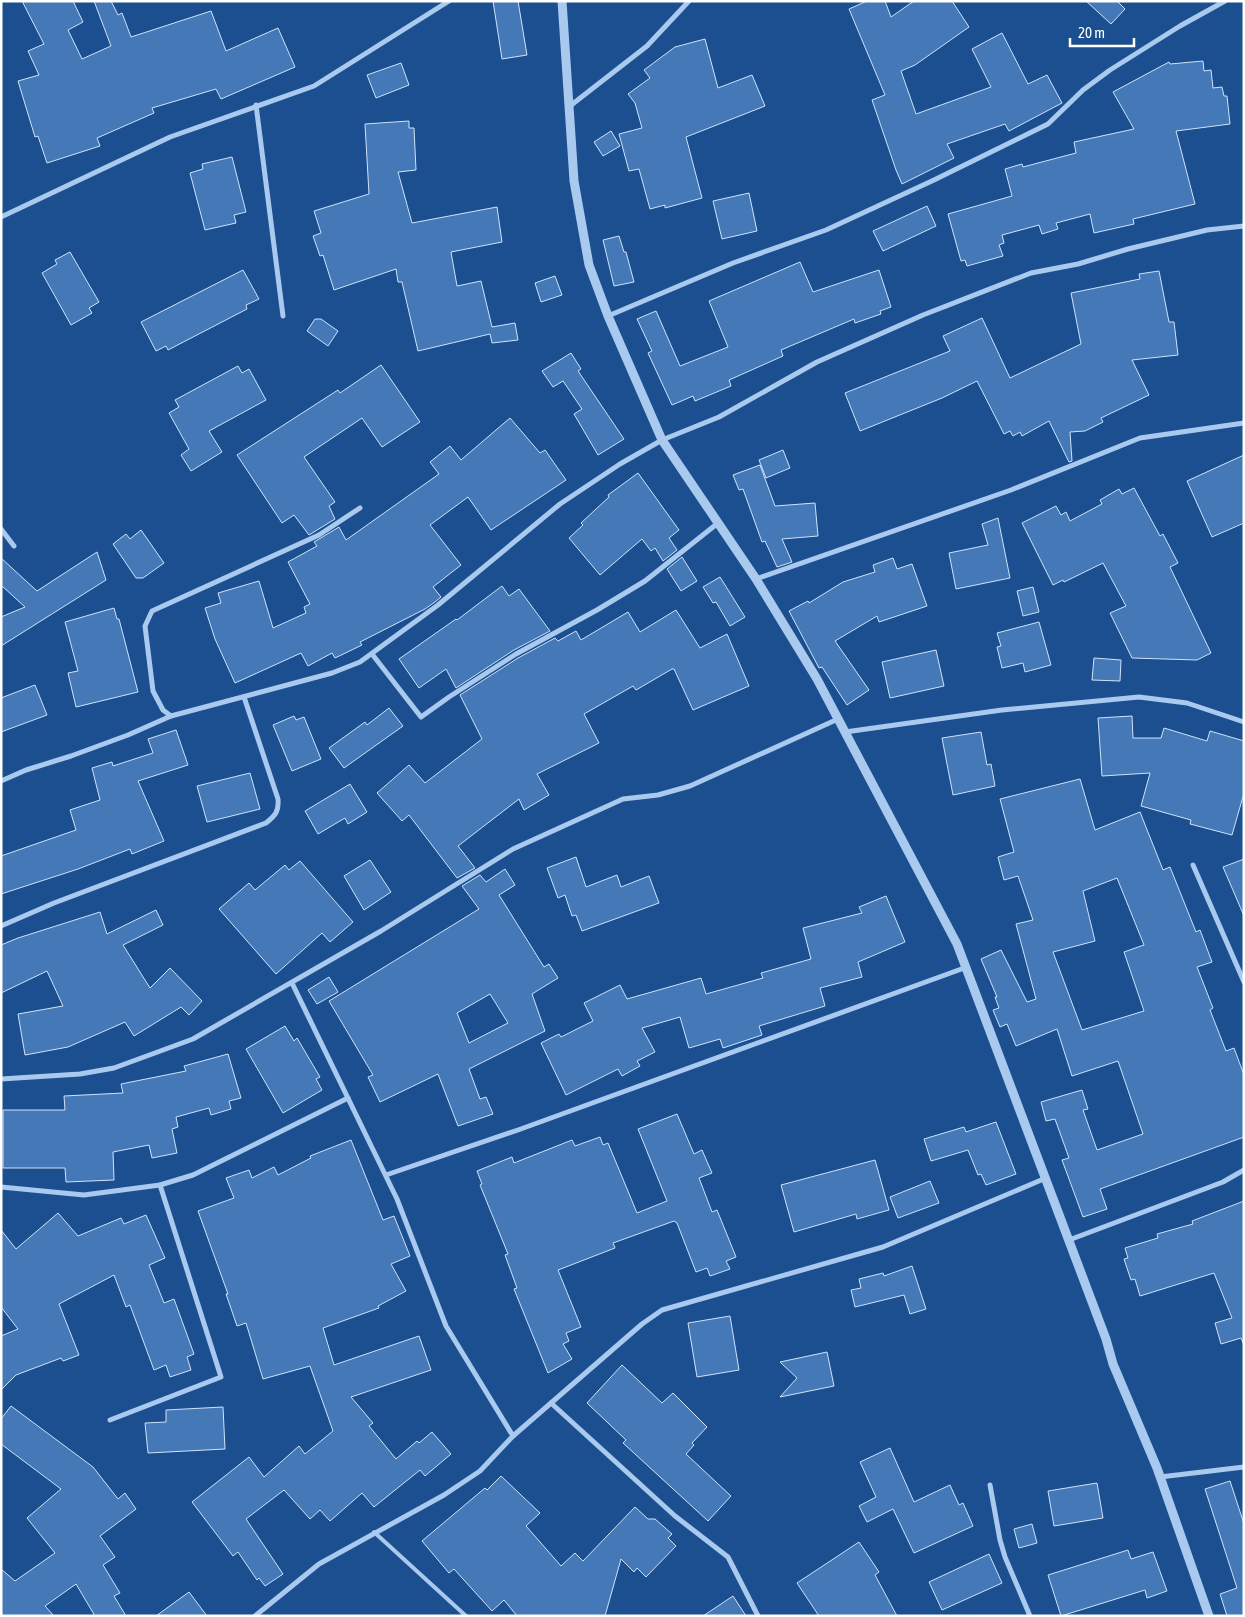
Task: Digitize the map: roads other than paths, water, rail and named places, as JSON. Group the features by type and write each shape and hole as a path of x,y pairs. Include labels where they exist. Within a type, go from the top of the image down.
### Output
{"street":[{"path":"1,217 170,137 314,86 449,1"},
{"path":"562,1 574,181 589,265 608,316 662,440 756,579 817,679 957,944 1106,1339 1113,1364 1160,1477 1209,1616"},
{"path":"570,106 647,46 689,1"},
{"path":"608,316 733,263 826,230 1048,124 1083,90 1110,70 1156,40 1225,1"},
{"path":"256,105 283,316"},
{"path":"1,782 26,770 128,735 172,716 332,673 360,662 438,605 560,504 620,464 662,440 719,417 817,362 923,315 1031,273 1078,264 1207,230 1244,226"},
{"path":"756,579 1011,490 1140,438 1244,423"},
{"path":"172,716 163,710 153,691 145,626 152,611 310,539 360,508"},
{"path":"372,654 421,717 516,654 597,610 645,581 718,523"},
{"path":"1,529 14,546"},
{"path":"1,926 54,903 266,823 275,816 278,799 244,697"},
{"path":"845,732 1002,710 1139,697 1187,703 1244,722"},
{"path":"1,1079 80,1074 114,1068 193,1039 381,931 513,849 623,799 658,795 690,786 839,718"},
{"path":"1193,865 1244,982"},
{"path":"386,1175 518,1130 967,967"},
{"path":"292,983 397,1199 446,1326 512,1436"},
{"path":"1,1187 84,1195 160,1185 193,1175 348,1098"},
{"path":"1069,1240 1223,1182 1244,1170"},
{"path":"254,1616 319,1564 444,1495 480,1472 512,1436 642,1324 662,1310 882,1247 1046,1178"},
{"path":"110,1420 221,1377 160,1185"},
{"path":"551,1403 675,1516 728,1557 758,1616"},
{"path":"1160,1477 1244,1467"},
{"path":"990,1485 1005,1557 1030,1616"}],"lane":[{"path":"374,1532 466,1616"}]}
